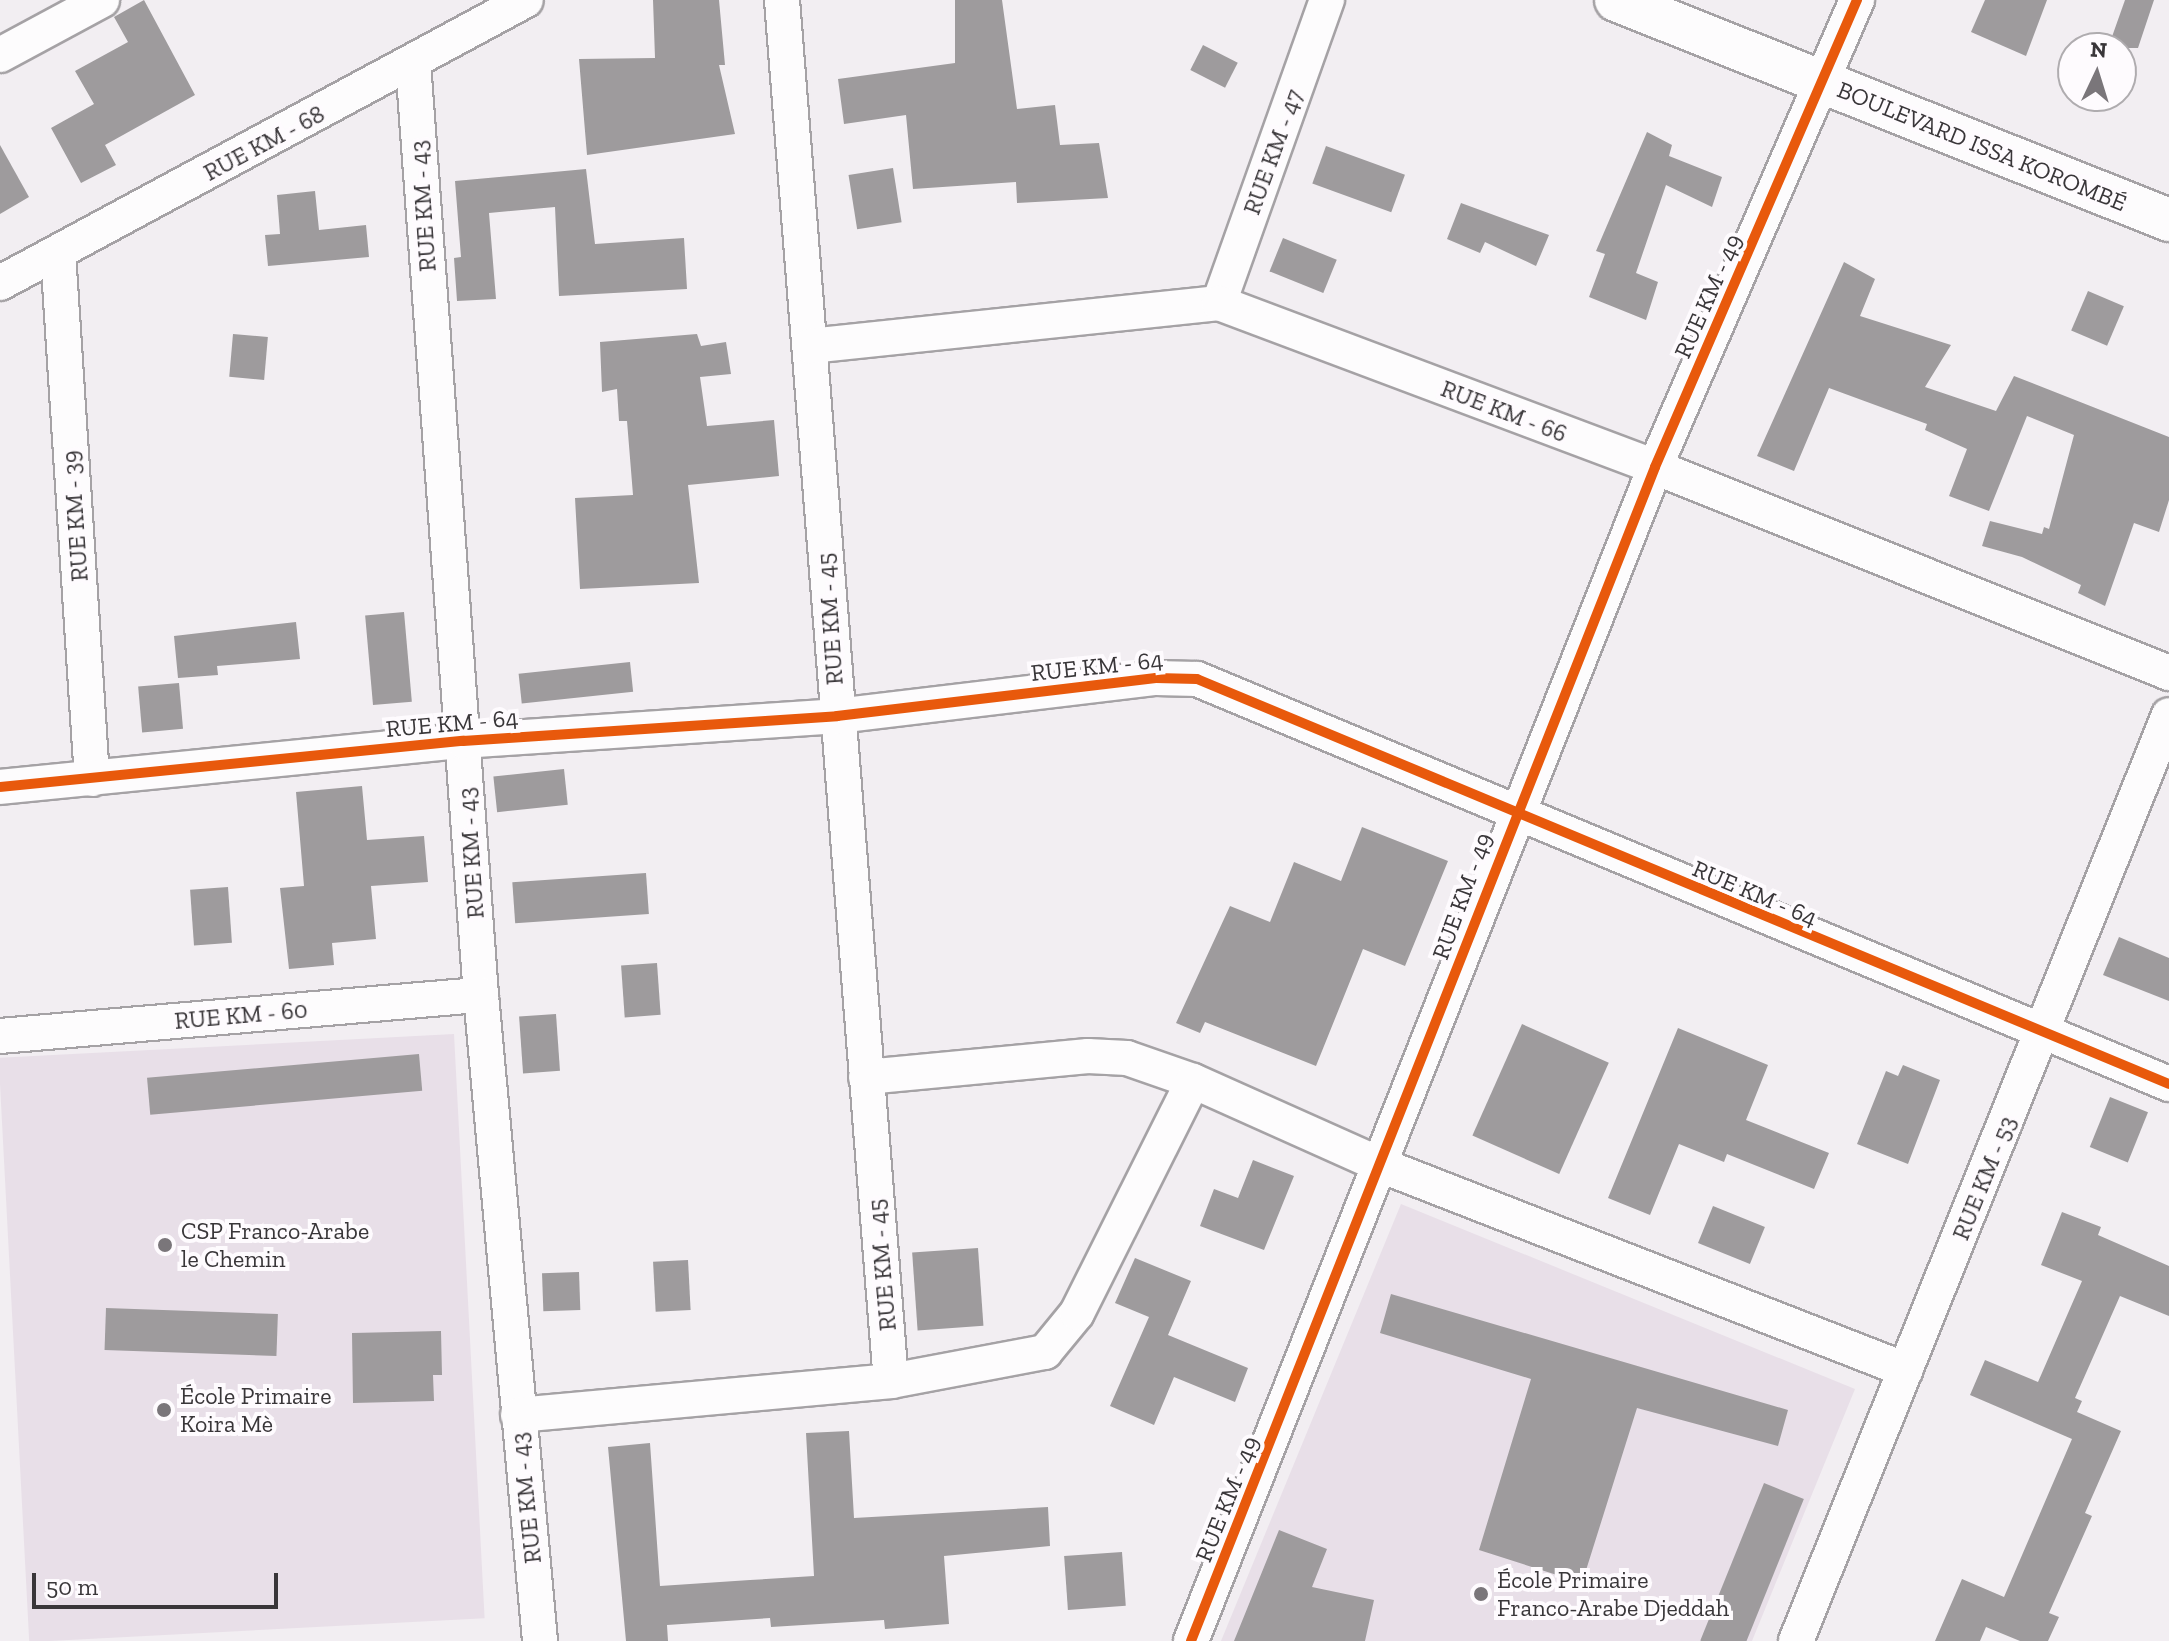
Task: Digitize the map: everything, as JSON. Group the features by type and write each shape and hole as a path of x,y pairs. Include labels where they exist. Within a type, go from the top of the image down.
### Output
{"street":[{"path":"0,55 102,0"},
{"name":"RUE KM - 68","path":"0,283 526,0"},
{"name":"RUE KM - 45","path":"782,0 891,1381"},
{"name":"RUE KM - 47","path":"1219,303 1327,0"},
{"name":"BOULEVARD ISSA KOROMBÉ","path":"1616,0 2169,220"},
{"name":"RUE KM - 49","path":"1191,1641 1383,1166 1514,815 1655,467 1857,0"},
{"name":"RUE KM - 43","path":"413,63 481,995 540,1641"},
{"name":"RUE KM - 39","path":"58,253 92,779"},
{"name":"RUE KM - 66","path":"810,346 1219,303 1655,467 2169,673"},
{"name":"RUE KM - 64","path":"0,787 463,741 837,716 1156,678 1197,679 1514,815 2169,1084"},
{"name":"RUE KM - 53","path":"1796,1641 2169,715"},
{"name":"RUE KM - 60","path":"0,1036 481,995"},
{"path":"866,1077 1088,1056 1127,1058 1193,1081 1383,1166 1906,1370"},
{"path":"518,1415 891,1381 1045,1352 1077,1313 1193,1081"}],"shaded area":[{"path":"454,1034 485,1618 29,1641 0,1058"},
{"path":"1401,1204 1855,1389 1752,1641 1221,1641"}],"building":[{"path":"144,0 195,95 105,145 116,165 81,183 51,128 94,104 75,71 128,42 114,17"},
{"path":"653,0 719,0 725,65 719,65 735,134 587,155 579,59 655,58"},
{"path":"955,0 1002,0 1017,109 1055,105 1060,145 1099,143 1108,198 1017,203 1016,182 913,189 906,115 844,124 838,79 955,63"},
{"path":"1985,0 2047,0 2026,56 1971,32"},
{"path":"2125,0 2154,0 2138,48 2137,32 2114,32"},
{"path":"1203,45 1238,63 1225,88 1190,70"},
{"path":"1647,132 1672,145 1669,156 1722,177 1712,207 1666,185 1636,273 1658,282 1646,320 1589,297 1605,254 1596,251"},
{"path":"0,145 29,197 0,214"},
{"path":"1326,146 1405,175 1391,212 1312,184"},
{"path":"893,168 902,222 857,229 849,175"},
{"path":"586,169 595,244 684,238 687,289 559,296 555,207 489,213 496,299 457,301 454,258 461,257 455,181"},
{"path":"315,191 319,230 366,225 369,257 268,266 265,235 280,234 277,195"},
{"path":"1461,203 1549,235 1536,266 1485,242 1480,253 1447,239"},
{"path":"1283,238 1337,260 1323,293 1270,271"},
{"path":"1844,262 1875,279 1860,316 1951,345 1925,387 1996,411 2014,376 2169,437 2169,500 2159,532 2134,523 2105,606 2078,593 2081,585 2022,557 1982,546 1990,521 2042,534 2044,527 2049,529 2074,435 2027,416 1989,511 1949,496 1967,449 1925,430 1927,424 1829,388 1794,471 1757,456"},
{"path":"2088,291 2124,306 2107,346 2071,331"},
{"path":"233,334 268,337 264,380 229,377"},
{"path":"697,334 701,346 726,342 731,374 700,377 707,426 774,420 779,476 688,485 699,583 580,589 575,498 633,495 627,421 619,421 617,389 602,392 600,342"},
{"path":"404,612 412,702 373,705 365,615"},
{"path":"296,622 300,659 217,666 218,675 178,678 174,636"},
{"path":"630,662 633,692 522,704 519,674"},
{"path":"179,683 183,729 142,732 138,687"},
{"path":"564,769 568,805 497,812 493,776"},
{"path":"362,786 367,840 424,836 428,882 371,886 376,939 332,943 334,965 289,969 280,888 304,886 296,792"},
{"path":"1362,827 1448,861 1405,966 1363,949 1316,1066 1205,1022 1200,1033 1176,1023 1230,906 1270,922 1294,862 1341,881"},
{"path":"646,873 649,914 515,923 512,882"},
{"path":"228,887 232,943 194,946 190,890"},
{"path":"2119,937 2169,958 2169,1001 2103,975"},
{"path":"657,963 661,1015 625,1017 621,966"},
{"path":"556,1014 560,1071 523,1073 519,1017"},
{"path":"1522,1024 1609,1063 1559,1174 1472,1135"},
{"path":"1678,1028 1768,1065 1746,1120 1829,1153 1814,1189 1727,1154 1724,1162 1679,1144 1650,1215 1608,1198"},
{"path":"419,1054 422,1091 150,1115 147,1078"},
{"path":"1903,1065 1940,1080 1908,1164 1857,1144 1886,1071 1898,1076"},
{"path":"2110,1097 2148,1112 2128,1162 2090,1147"},
{"path":"1253,1160 1294,1176 1264,1250 1200,1226 1214,1189 1238,1198"},
{"path":"1713,1206 1765,1227 1750,1264 1698,1243"},
{"path":"2062,1212 2101,1227 2098,1235 2169,1266 2169,1316 2120,1296 2075,1398 2082,1401 2077,1412 2121,1431 2085,1513 2092,1516 2049,1613 2059,1617 2048,1641 2020,1641 1986,1627 1980,1641 1935,1641 1962,1579 2004,1597 2072,1439 1970,1395 1985,1360 2038,1382 2082,1281 2041,1265"},
{"path":"978,1248 983,1326 918,1330 912,1253"},
{"path":"1135,1258 1191,1281 1168,1335 1248,1368 1235,1402 1174,1377 1154,1425 1110,1406 1149,1317 1115,1303"},
{"path":"688,1260 691,1310 656,1312 653,1262"},
{"path":"579,1272 580,1310 543,1311 542,1273"},
{"path":"1391,1294 1788,1410 1778,1446 1637,1408 1582,1583 1479,1550 1531,1379 1380,1333"},
{"path":"106,1308 278,1314 276,1356 105,1350"},
{"path":"441,1331 442,1375 433,1375 434,1401 353,1403 352,1333"},
{"path":"849,1431 854,1518 1048,1507 1050,1546 944,1556 949,1624 885,1629 884,1620 771,1627 770,1618 667,1625 668,1641 626,1641 608,1447 650,1443 660,1586 814,1576 806,1433"},
{"path":"1764,1483 1804,1499 1747,1641 1700,1641"},
{"path":"1279,1530 1327,1549 1312,1587 1374,1600 1365,1641 1234,1641"},
{"path":"1122,1552 1126,1606 1068,1610 1064,1556"}],"cycle path":[{"path":"1191,1641 1655,467 1857,0"},
{"path":"0,787 463,741 837,716 1156,678 1197,679 2169,1084"}],"place":[{"name":"CSP Franco-Arabe le Chemin","path":"165,1245"},
{"name":"École Primaire Koira Mè","path":"164,1410"},
{"name":"École Primaire Franco-Arabe Djeddah","path":"1481,1594"}]}
